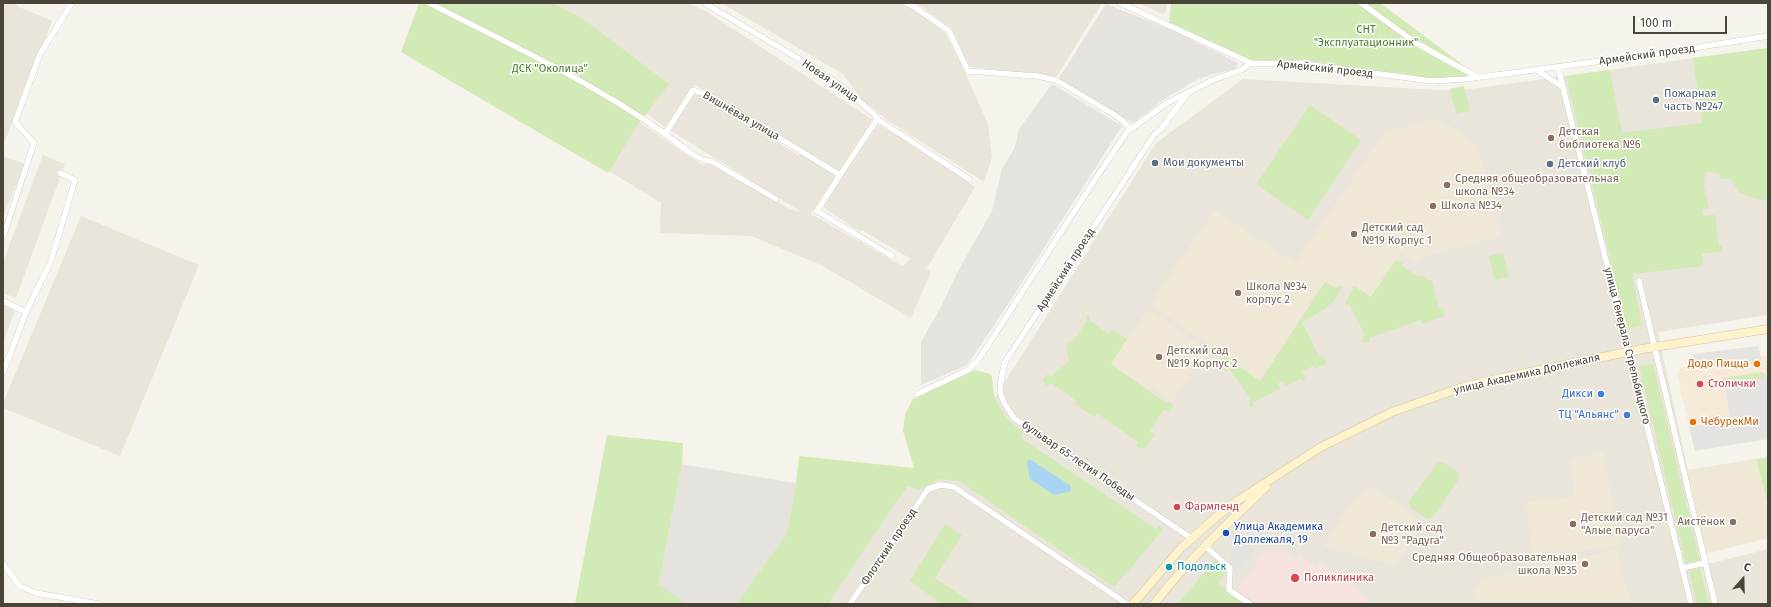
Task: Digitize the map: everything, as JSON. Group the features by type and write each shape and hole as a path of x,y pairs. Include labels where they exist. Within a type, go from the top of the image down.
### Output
{"main road":[{"name":"улица Академика Доллежаля","path":"1133,604 1157,574 1191,538 1216,517 1237,501 1321,447 1364,425 1423,400 1501,378 1654,347 1768,329"},
{"name":"улица Академика Доллежаля","path":"1154,604 1169,585 1205,546 1279,474"},
{"path":"1216,517 1223,519 1226,526"}],"street":[{"path":"3,237 34,143 15,122 40,54 72,3"},
{"path":"429,3 594,88 637,113 696,157 705,162 711,161 776,199"},
{"name":"Новая улица","path":"705,3 844,88 874,114 877,119 969,179"},
{"path":"906,3 913,6 948,31 968,71 1037,76 1056,80 1118,117 1131,129"},
{"path":"1120,3 1251,63"},
{"path":"1362,3 1416,43 1479,78"},
{"name":"Армейский проезд","path":"1005,362 1154,135 1161,129 1189,92 1213,80 1241,70 1251,63 1304,64 1432,81 1479,78 1768,36"},
{"name":"улица Генерала Стрельбицкого","path":"1558,67 1691,604"},
{"path":"1537,70 1564,88"},
{"name":"Вишнёвая улица","path":"665,134 693,90 709,95 840,175"},
{"path":"917,394 968,370 979,359 1096,178 1131,129 1167,103 1189,92"},
{"path":"877,119 817,211 892,256"},
{"path":"3,373 26,312 51,261 76,180 60,172"},
{"path":"1639,281 1715,604"},
{"path":"3,301 26,312"},
{"name":"бульвар 65-летия Победы","path":"1005,362 999,384 1003,404 1015,419 1191,538"},
{"name":"Флотский проезд","path":"850,604 928,489 941,485 954,487 1127,604"},
{"path":"1205,546 1230,568 1229,590 1250,604"},
{"path":"1682,568 1706,563"},
{"path":"3,564 20,586 36,593 99,604"}],"shaded area":[{"path":"3,3 18,3 17,6 52,21 3,146"},
{"path":"441,3 688,3 707,12 873,120 839,172 695,85 666,128 645,112"},
{"path":"721,3 897,3 912,8 945,33 958,57 988,124 992,157 984,182 889,121 862,100 843,74"},
{"path":"917,3 1102,3 1057,76 1053,78 972,67 968,65 951,28"},
{"path":"1138,3 1167,3 1166,11 1163,14"},
{"path":"1106,4 1174,31 1238,63 1235,69 1212,74 1192,82 1163,100 1133,123 1058,80"},
{"path":"1768,48 1768,315 1658,332 1708,564 1768,549 1768,604 743,604 811,502 948,472 1156,143 1243,79 1456,91"},
{"path":"1052,84 1122,126 1012,298 967,365 921,385 921,342 942,305 958,271 992,211 1002,169 1015,147 1019,129"},
{"path":"693,93 708,98 798,155 803,155 837,175 810,215 817,217 902,266 911,259 862,230 860,232 822,206 878,125 902,137 975,187 927,268 922,266 931,272 911,318 821,265 751,236 660,233 661,203 593,161 626,113 702,165 710,164 788,208 803,213 670,130"},
{"path":"1438,118 1478,145 1502,236 1420,258 1417,263 1401,253 1371,298 1354,286 1351,290 1342,285 1335,288 1325,282 1260,381 1150,304 1213,212 1216,211 1295,263 1384,133"},
{"path":"43,155 65,164 16,298 3,293 3,262"},
{"path":"3,156 25,164 3,217"},
{"path":"81,216 199,265 120,456 3,408 3,403"},
{"path":"3,305 15,311 3,342"},
{"name":"Детский сад №19 Корпус 2","path":"1148,309 1208,350 1172,402 1150,387 1148,390 1110,364"},
{"path":"1759,346 1761,361 1721,367 1720,360 1694,362 1692,354"},
{"path":"1768,355 1768,439 1695,451 1677,375 1681,367"},
{"path":"1768,376 1768,439 1695,451 1689,427 1730,420 1725,383"},
{"name":"Детский сад №31 \"Алые паруса\"","path":"1603,451 1621,545 1533,560 1526,502 1574,497 1571,459"},
{"name":"Аистёнок","path":"1756,459 1768,505 1768,538 1705,554 1686,470"},
{"path":"682,464 796,483 787,533 736,604 686,604 659,585"},
{"name":"Детский сад №3 \"Радуга\"","path":"1375,487 1424,523 1394,566 1324,546 1352,500"},
{"path":"1240,541 1254,550 1235,579 1231,556"},
{"name":"Поликлиника","path":"1266,549 1288,554 1297,559 1300,555 1316,566 1319,562 1361,590 1358,594 1374,604 1258,604 1238,590"},
{"name":"Средняя Общеобразовательная школа №35","path":"1617,549 1631,604 1483,604 1471,596 1482,579"}],"green space":[{"name":"ДСК \"Околица\"","path":"419,3 553,3 583,19 669,84 637,126 608,173 401,52"},
{"name":"СНТ \"Эксплуатационник\"","path":"1171,3 1380,3 1470,70 1467,78 1433,80 1302,60 1251,62 1169,24"},
{"path":"1768,48 1768,200 1760,200 1739,193 1731,179 1721,179 1719,173 1705,172 1704,187 1709,208 1702,210 1703,216 1715,215 1719,246 1722,246 1723,251 1702,254 1703,266 1632,274 1642,326 1627,329 1566,76 1610,70 1622,133 1702,123 1693,58"},
{"path":"1464,86 1470,111 1456,114 1450,89"},
{"path":"1310,105 1361,140 1308,220 1256,184"},
{"path":"1503,253 1509,277 1495,280 1489,256"},
{"path":"1396,260 1403,264 1402,266 1419,277 1422,276 1427,280 1432,280 1439,309 1443,308 1445,316 1422,324 1421,320 1369,338 1370,343 1363,343 1361,341 1365,335 1349,304 1345,306 1346,301 1354,286 1371,297"},
{"path":"1325,282 1335,288 1342,285 1336,298 1326,308 1302,322 1319,357 1323,356 1327,363 1315,369 1313,366 1302,371 1306,380 1303,381 1301,378 1286,386 1283,381 1277,384 1280,389 1253,402 1253,407 1250,406 1249,397 1230,369 1225,372 1217,351 1260,381"},
{"path":"1086,315 1089,315 1090,321 1109,334 1112,330 1127,339 1111,364 1166,403 1168,402 1173,405 1170,413 1164,409 1150,431 1155,434 1145,449 1139,448 1136,445 1138,442 1097,413 1095,417 1075,405 1077,401 1051,383 1047,386 1043,382 1044,378 1048,374 1051,376 1069,362 1067,348 1069,340 1072,342 1087,321"},
{"path":"1653,364 1700,561 1686,564 1639,366"},
{"path":"975,370 990,374 992,376 996,401 1009,420 1023,432 1021,438 1156,529 1159,525 1162,528 1162,531 1114,587 959,481 940,479 918,490 908,486 828,604 736,604 787,533 799,456 914,468 903,431 905,414 913,399"},
{"path":"1763,372 1766,377 1725,383 1723,378"},
{"path":"607,435 683,443 682,464 659,584 686,604 575,604"},
{"path":"1768,457 1768,505 1756,459"},
{"path":"1438,462 1443,462 1458,472 1459,479 1433,517 1427,519 1411,508 1409,501"},
{"path":"945,524 962,535 935,578 974,604 942,604 910,581"},
{"path":"1216,558 1229,567 1218,584 1247,604 1178,604"},
{"path":"1700,568 1709,604 1697,604 1689,570"}],"water":[{"path":"1028,460 1031,460 1071,486 1071,491 1054,495 1030,479 1027,462"}],"place":[{"name":"Пожарная часть №247","path":"1656,100"},
{"name":"Детская библиотека №6","path":"1551,138"},
{"name":"Мои документы","path":"1155,163"},
{"name":"Детский клуб","path":"1550,164"},
{"name":"Средняя общеобразовательная школа №34","path":"1447,185"},
{"name":"Школа №34","path":"1433,206"},
{"name":"Детский сад №19 Корпус 1","path":"1354,234"},
{"name":"Школа №34 корпус 2","path":"1238,293"},
{"name":"Детский сад №19 Корпус 2","path":"1159,357"},
{"name":"Додо Пицца","path":"1757,364"},
{"name":"Столички","path":"1700,384"},
{"name":"Дикси","path":"1601,394"},
{"name":"ТЦ \"Альянс\"","path":"1627,415"},
{"name":"ЧебурекМи","path":"1693,422"},
{"name":"Фармленд","path":"1177,507"},
{"name":"Аистёнок","path":"1733,522"},
{"name":"Детский сад №31 \"Алые паруса\"","path":"1573,524"},
{"name":"Улица Академика Доллежаля, 19","path":"1226,533"},
{"name":"Детский сад №3 \"Радуга\"","path":"1373,534"},
{"name":"Средняя Общеобразовательная школа №35","path":"1585,564"},
{"name":"Подольск","path":"1169,567"},
{"name":"Поликлиника","path":"1295,578"}]}
